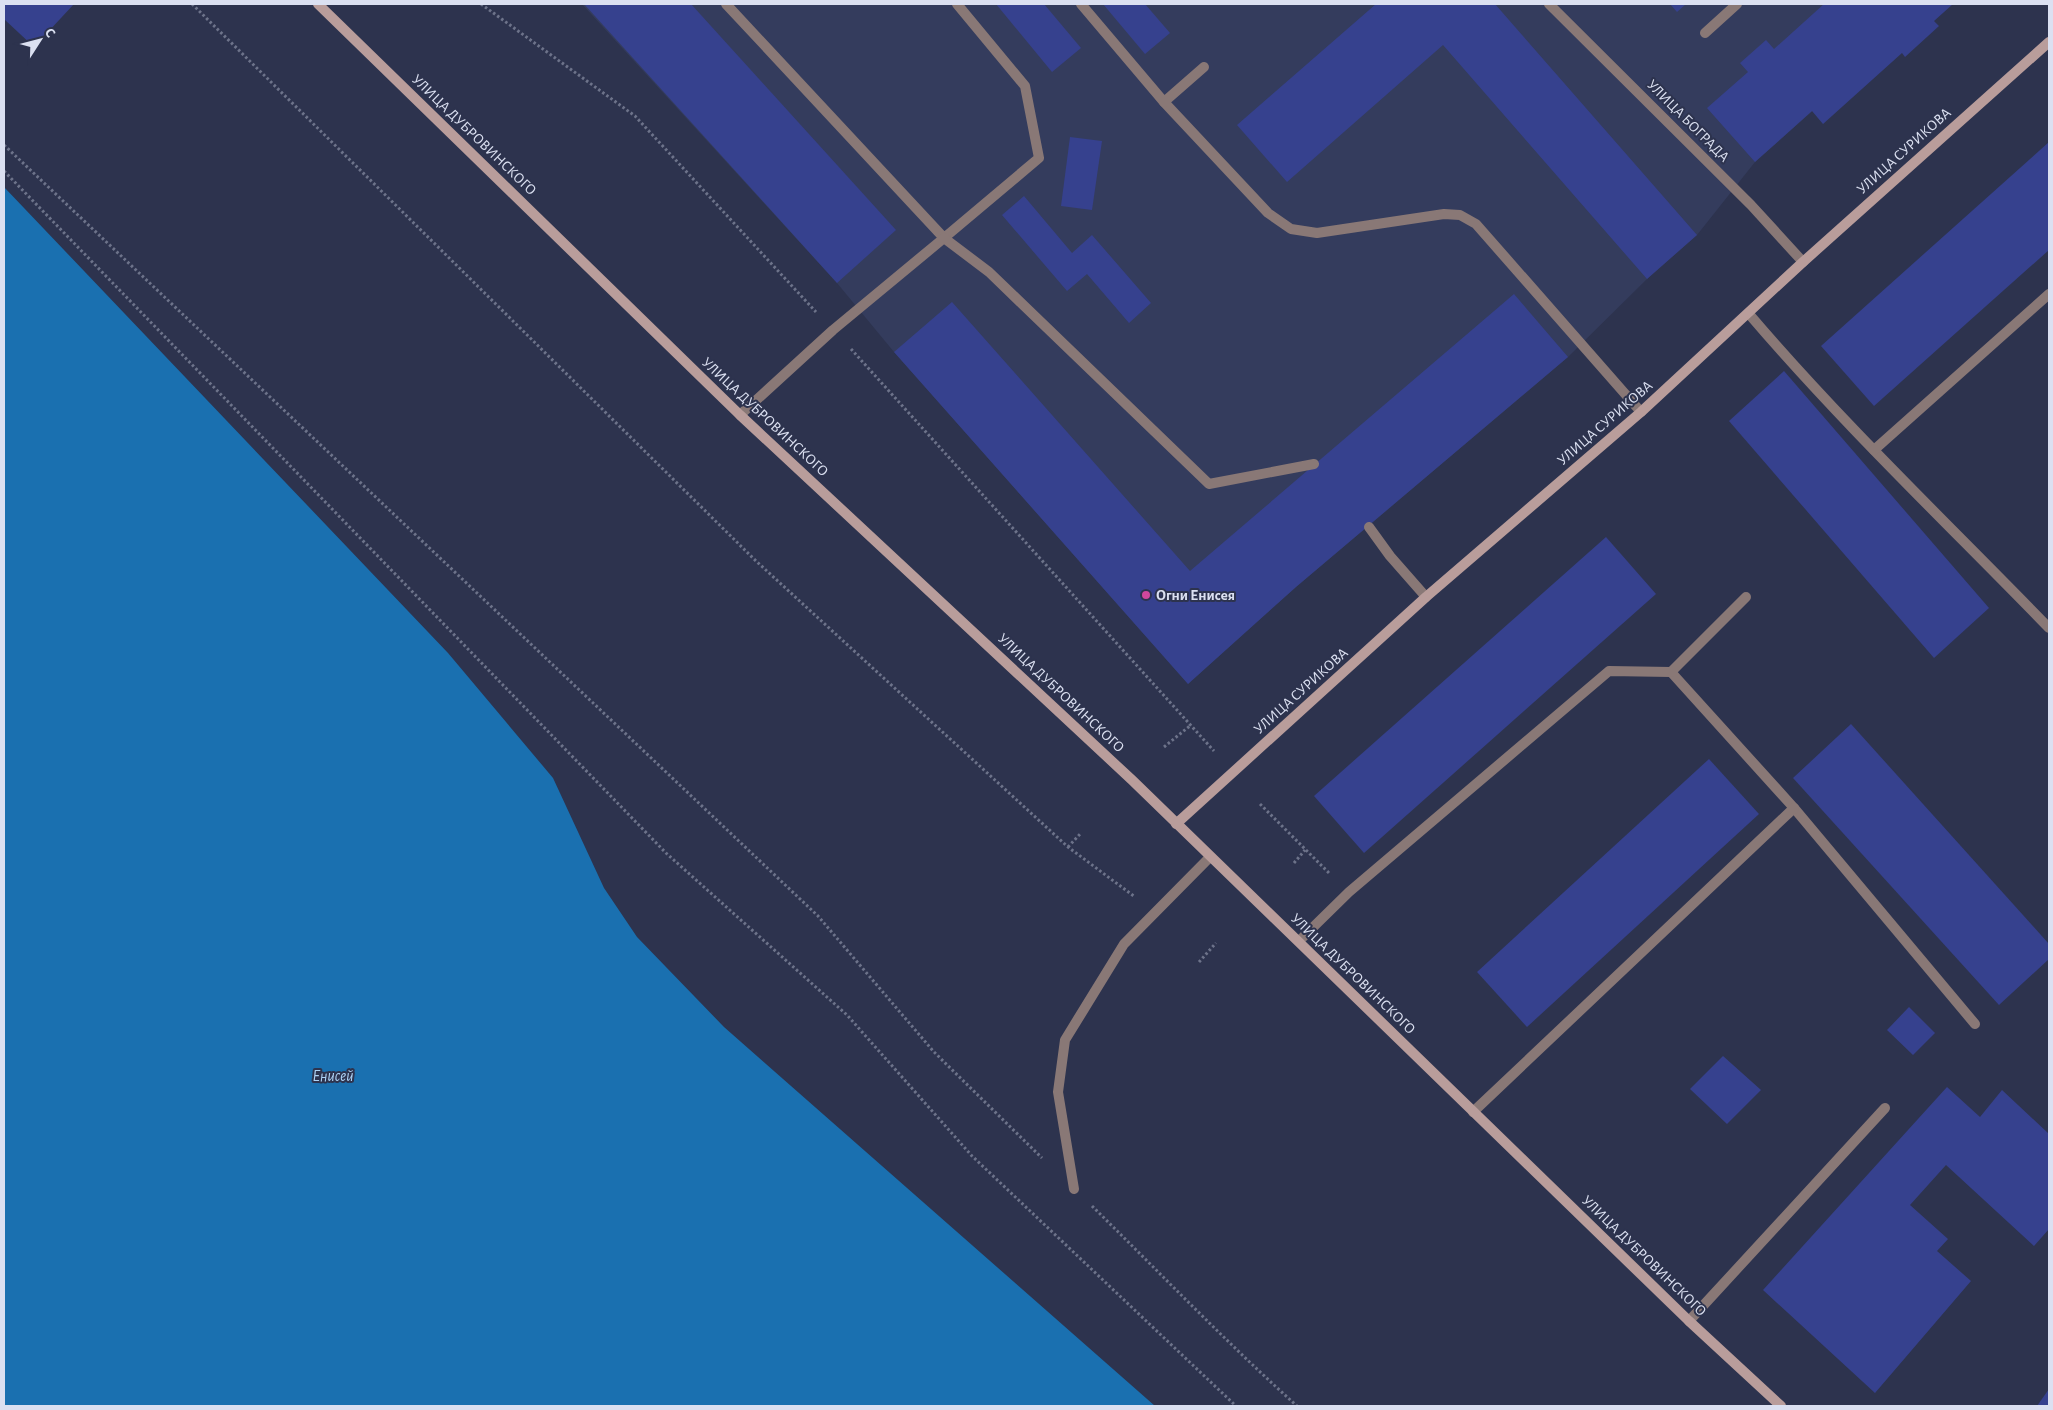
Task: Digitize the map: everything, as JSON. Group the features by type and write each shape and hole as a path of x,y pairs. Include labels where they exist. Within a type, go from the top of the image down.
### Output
{"main road":[{"name":"УЛИЦА ДУБРОВИНСКОГО","path":"318,4 740,415 1299,941 1689,1321 1781,1406"},
{"name":"УЛИЦА СУРИКОВА","path":"1176,824 1426,598 1642,412 1803,262 2049,42"}],"street":[{"path":"726,4 944,238 989,272 1209,484 1314,464"},
{"path":"740,415 833,330 1039,158 1025,86 957,4"},
{"path":"1081,4 1164,102 1268,213 1291,229 1317,234 1444,214 1460,215 1476,224 1642,412"},
{"name":"УЛИЦА БОГРАДА","path":"1550,4 1751,205 1803,262"},
{"path":"1705,33 1737,4"},
{"path":"1164,102 1204,67"},
{"path":"1874,450 2049,294"},
{"path":"1749,314 1874,450 2049,628"},
{"path":"1369,527 1390,556 1426,598"},
{"path":"1299,941 1349,892 1610,671 1672,672 1746,596"},
{"path":"1672,672 1794,808 1975,1024"},
{"path":"1473,1112 1794,808"},
{"path":"1074,1189 1058,1092 1065,1040 1124,944 1210,857"},
{"path":"1689,1321 1885,1108"}],"path":[{"path":"192,4 756,562 1068,847 1156,913"},
{"path":"4,145 818,916 934,1052 1238,1352 1297,1406"},
{"path":"4,172 666,853 847,1015 972,1156 1236,1406"},
{"path":"1164,747 1192,725 1214,751"},
{"path":"1260,804 1349,892"},
{"path":"1068,847 1081,833"},
{"path":"1294,863 1305,850"},
{"path":"1199,962 1216,943"}],"shaded area":[{"path":"582,4 1933,4 1755,162 1697,235 1647,279 1568,357 1296,587 1188,684 894,352 837,283"}],"water":[{"name":"Енисей","path":"4,187 448,653 553,778 604,888 637,937 724,1027 1155,1406 4,1406"}],"building":[{"path":"4,4 74,4 34,47 4,19"},
{"path":"584,4 691,4 896,230 837,283"},
{"path":"996,4 1044,4 1081,48 1052,72"},
{"path":"1103,4 1145,4 1170,33 1145,54"},
{"path":"1376,4 1495,4 1697,235 1647,279 1443,45 1287,182 1237,125"},
{"path":"1670,4 1686,4 1677,12"},
{"path":"1824,4 1953,4 1934,21 1939,26 1905,57 1902,53 1823,124 1812,111 1755,162 1707,108 1748,72 1740,63 1766,40 1774,49"},
{"path":"1070,137 1102,141 1092,210 1061,206"},
{"path":"2049,142 2049,250 1874,406 1821,346"},
{"path":"1024,196 1072,253 1092,235 1151,303 1129,323 1087,274 1067,291 1002,215"},
{"path":"1514,294 1568,357 1296,587 1188,684 894,352 952,302 1190,571"},
{"path":"1784,371 1989,608 1934,658 1729,421"},
{"path":"1606,537 1656,594 1364,853 1314,796"},
{"path":"1851,724 2049,944 2049,959 1999,1005 1793,778"},
{"path":"1709,759 1759,814 1527,1027 1477,972"},
{"path":"1909,1007 1935,1033 1913,1055 1887,1030"},
{"path":"1723,1056 1761,1090 1727,1124 1690,1089"},
{"path":"1947,1087 1980,1117 2002,1090 2049,1134 2049,1229 2034,1246 1946,1165 1910,1205 1948,1239 1937,1251 1971,1281 1875,1393 1763,1290"},
{"path":"2049,1389 2049,1406 2037,1406"}],"place":[{"name":"Огни Енисея","path":"1146,595"}]}
